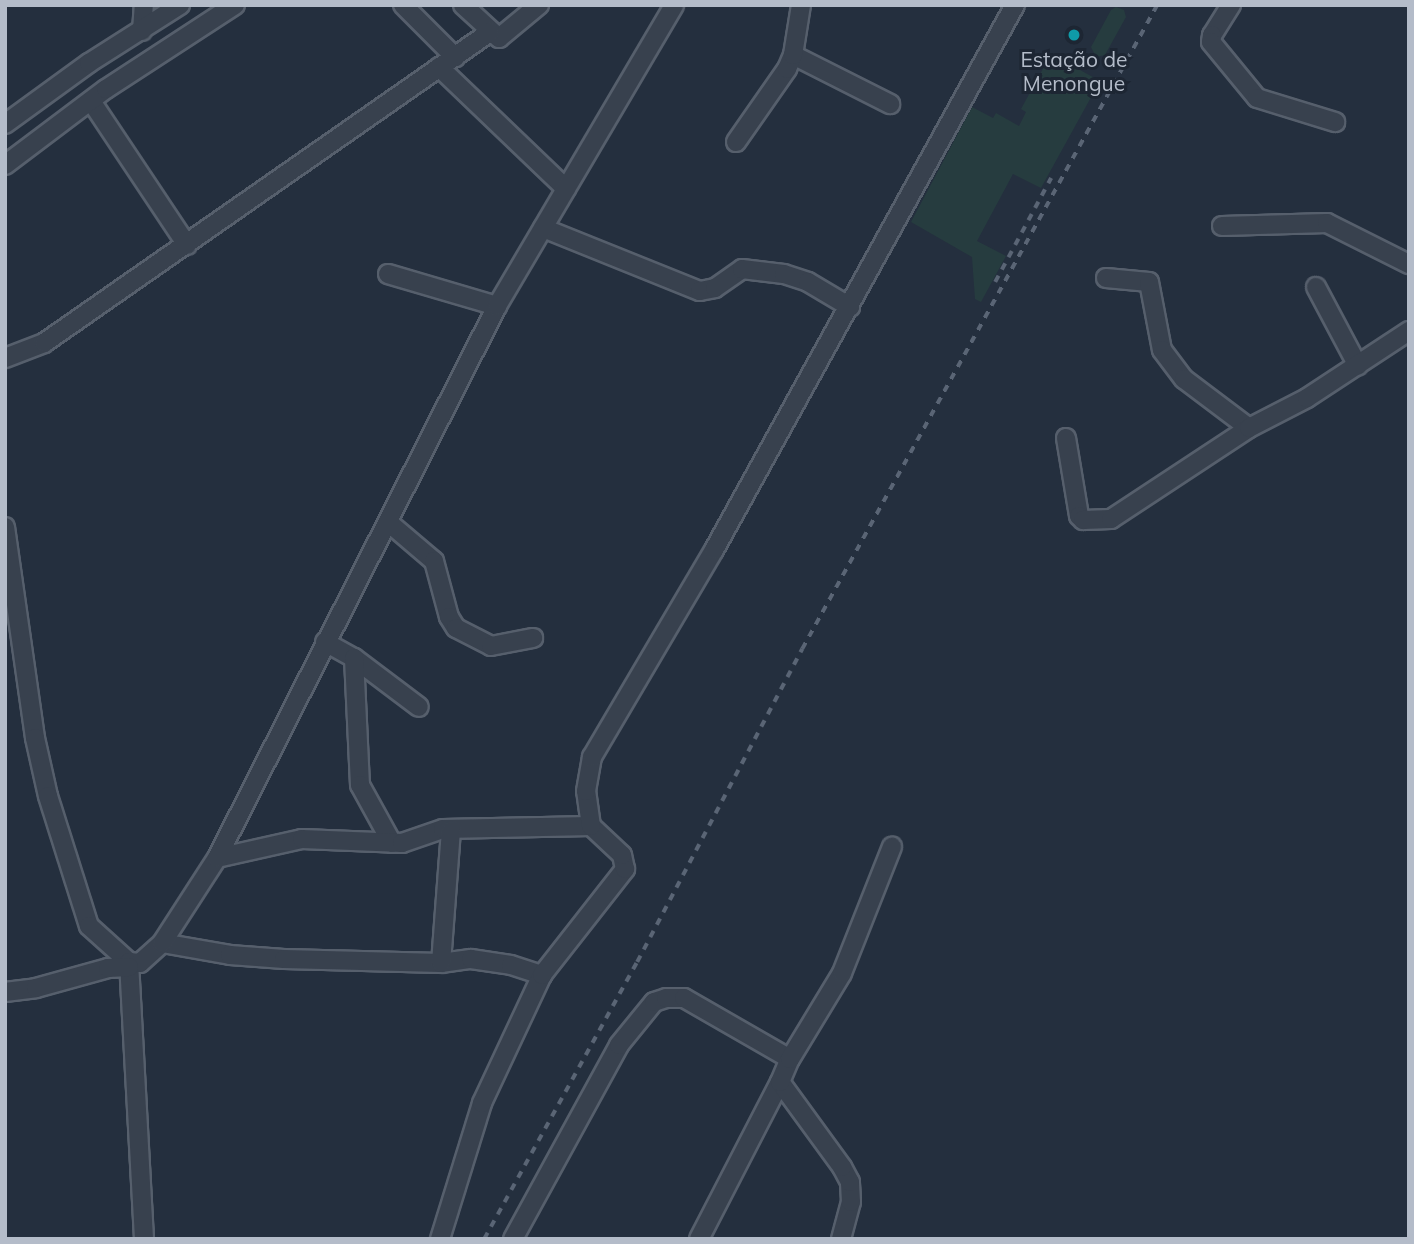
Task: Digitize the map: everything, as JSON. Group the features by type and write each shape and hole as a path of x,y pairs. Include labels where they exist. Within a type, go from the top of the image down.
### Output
{"street":[{"path":"142,31 144,5"},
{"path":"5,124 89,63 180,5"},
{"path":"403,5 447,62 566,189"},
{"path":"463,5 499,38 539,5"},
{"path":"5,992 36,988 108,968 140,963 162,943 217,858 388,522 429,434 497,306 674,5"},
{"path":"736,142 787,69 793,55 801,5"},
{"path":"440,1239 482,1103 542,975 622,876 625,862 622,855 591,826 586,791 592,757 714,550 1015,5"},
{"path":"1231,5 1212,35 1211,42 1256,97 1335,122"},
{"path":"5,165 106,89 234,6"},
{"path":"5,358 44,343 490,32"},
{"path":"793,55 890,103"},
{"path":"89,63 106,89"},
{"path":"91,101 187,245"},
{"path":"1222,226 1327,223 1409,264"},
{"path":"543,228 701,291 715,288 742,269 796,278 850,307"},
{"path":"388,274 497,306"},
{"path":"1105,278 1149,282 1162,350 1184,379 1249,428"},
{"path":"1316,287 1358,366"},
{"path":"1066,438 1079,516 1083,520 1103,520 1116,515 1249,428 1307,398 1409,331"},
{"path":"388,522 434,561 449,617 456,628 491,646 533,638"},
{"path":"5,527 35,738 71,876 89,926 129,965 144,1239"},
{"path":"325,642 354,658 419,706"},
{"path":"354,658 360,785 392,843"},
{"path":"217,858 302,839 392,843 414,841 443,829 451,831 591,826"},
{"path":"441,963 451,831"},
{"path":"699,1239 790,1059 842,973 891,847"},
{"path":"162,943 243,956 441,963 471,959 511,965 542,975"},
{"path":"513,1239 619,1045 654,1002 666,998 684,998 790,1059"},
{"path":"779,1083 842,1167 850,1182 851,1202 841,1239"}],"green space":[{"path":"1116,7 1124,10 1126,17 1105,55 1096,57 1091,47 1111,10"},
{"path":"1051,54 1100,81 1041,188 1013,174 977,241 1006,256 981,302 975,299 972,257 911,222 972,107 993,118 996,113 1019,126 1026,112 1021,109"}],"railway":[{"path":"484,1239 637,962 802,649 1157,5"},
{"path":"995,282 1051,178"}],"place":[{"name":"Estação de Menongue","path":"1074,35"}]}
